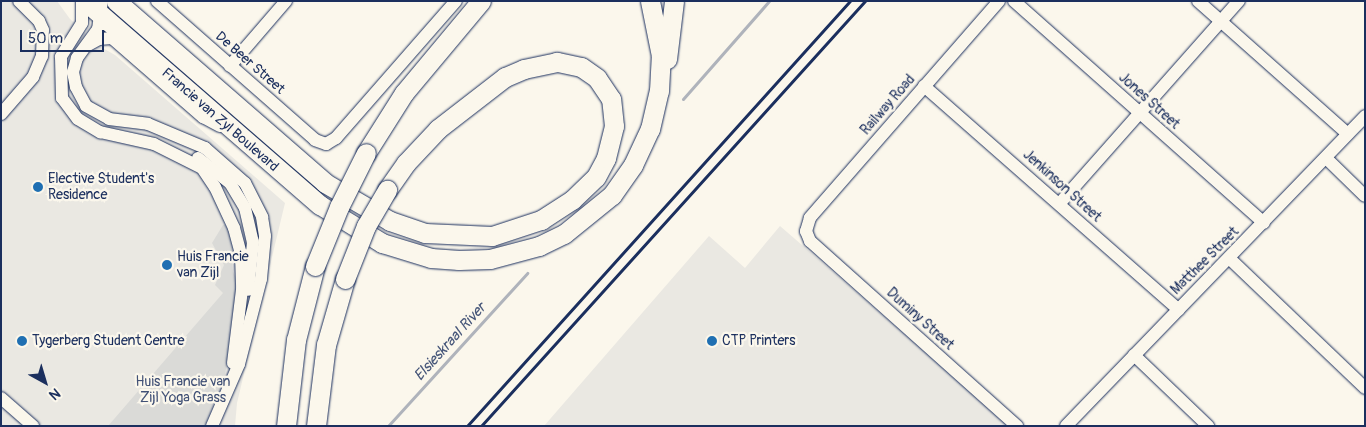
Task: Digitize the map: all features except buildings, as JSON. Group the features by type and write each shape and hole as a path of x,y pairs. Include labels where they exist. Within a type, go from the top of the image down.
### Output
{"main road":[{"name":"Francie van Zyl Boulevard","path":"84,1 102,9 239,137 320,205 382,243 431,258 490,259 539,246 564,234 612,195 633,165 650,129 660,78 662,56 650,1"},
{"name":"Francie van Zyl Boulevard","path":"116,1 334,190 390,221 441,236 492,236 517,230 541,220 572,200 596,177 606,158 614,126 611,99 597,78 581,67 557,62 524,68 498,82 438,129 406,163 387,190 366,226 345,279 326,345 316,426"},
{"path":"286,426 296,340 315,266 339,207 366,153 404,93 481,1"},
{"path":"660,78 669,54 674,1"}],"street":[{"path":"1,114 33,77 42,56 43,30 19,1"},
{"path":"84,1 83,19 60,57 59,72 62,98 78,119 100,132 154,144 202,168 223,186 242,224 246,256 232,378"},
{"name":"De Beer Street","path":"157,1 315,140 326,144 336,138 456,1"},
{"path":"230,66 286,1"},
{"name":"Railway Road","path":"806,232 810,218 999,1"},
{"name":"Jones Street","path":"1014,1 1264,223"},
{"path":"1198,1 1348,134"},
{"path":"1060,203 1239,1"},
{"path":"102,9 132,15"},
{"path":"102,9 95,35 84,47 73,72 76,87 86,106 110,119 148,124 205,148 234,170 257,203 264,226 265,253 239,364 212,426"},
{"path":"78,119 67,90 67,61 87,28 102,9"},
{"path":"84,47 99,39 112,38 203,117 239,137"},
{"name":"Jenkinson Street","path":"924,86 1060,203 1178,310"},
{"name":"Matthee Street","path":"1066,426 1264,223 1365,116"},
{"path":"1326,158 1365,196"},
{"name":"Duminy Street","path":"806,232 810,241 1017,426"},
{"path":"1230,258 1365,388"},
{"path":"1134,355 1208,426"},
{"path":"1,398 33,426"}],"shaded area":[{"path":"1,1 57,1 70,19 99,46 115,55 285,203 237,403 235,426 1,426"},
{"path":"780,226 1011,426 544,426 709,236 745,268"}],"green space":[{"name":"Huis Francie van Zijl Yoga Grass","path":"228,224 236,246 231,253 233,272 238,283 231,348 221,390 205,426 108,426 223,293 215,285 224,265 212,243 223,225"}],"waterway":[{"name":"Elsieskraal River","path":"683,99 769,1"},
{"name":"Elsieskraal River","path":"388,426 527,273"}],"railway":[{"path":"467,426 850,1"},
{"path":"481,426 865,1"}],"place":[{"name":"Elective Student's Residence","path":"38,187"},
{"name":"Huis Francie van Zijl","path":"167,265"},
{"name":"Tygerberg Student Centre","path":"22,341"},
{"name":"CTP Printers","path":"712,341"}]}
